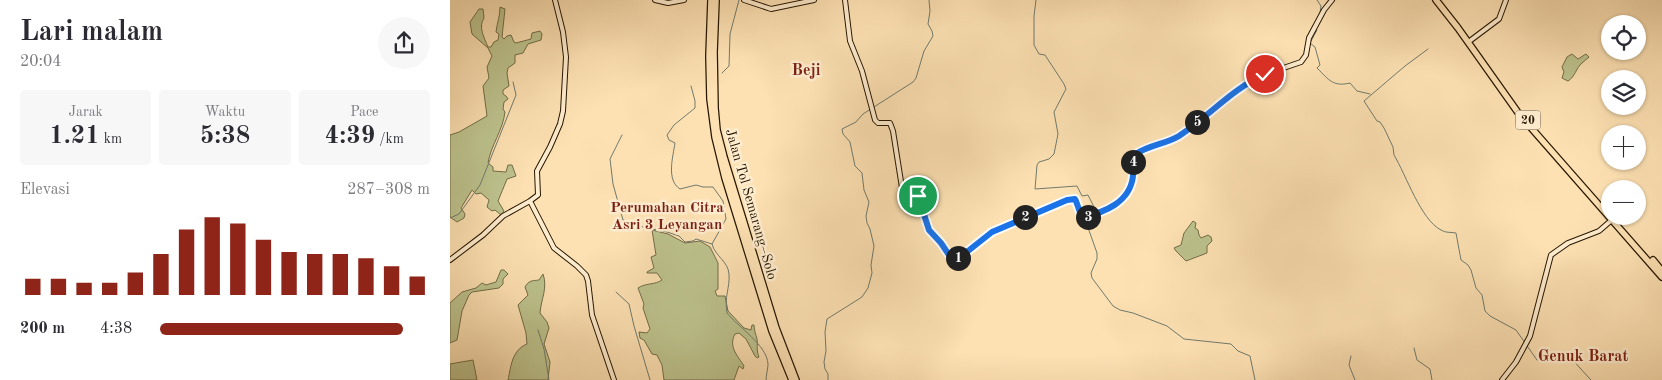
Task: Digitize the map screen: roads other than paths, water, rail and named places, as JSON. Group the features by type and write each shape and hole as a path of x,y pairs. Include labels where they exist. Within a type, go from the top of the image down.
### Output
{"highway":[{"name":"Jalan Tol Semarang–Solo","path":"711,0 710,99 715,137 725,178 769,322 792,380"},
{"name":"Jalan Tol Semarang–Solo","path":"716,0 714,52 717,130 726,166 776,328 796,380"},
{"name":"20","path":"1436,0 1469,41"},
{"name":"20","path":"1440,0 1525,118 1601,205"},
{"name":"20","path":"1619,225 1662,277"},
{"name":"20","path":"1636,245 1661,268"}],"street":[{"path":"450,260 503,216 538,196 537,171 550,147 563,114 566,58 563,32 555,0"},
{"path":"655,0 668,3 684,0"},
{"path":"744,0 771,10 814,0"},
{"path":"845,0 850,40 862,70 872,109 877,122 891,124 903,194 918,196 929,230 952,259 956,259 992,232 1067,200 1075,199 1082,218 1108,210 1126,194 1132,183 1134,156 1136,154 1180,135 1236,91 1260,76 1301,62 1306,55 1309,38 1324,10 1332,0"},
{"path":"1469,41 1499,19 1506,0"},
{"path":"530,201 554,248 586,275 594,323 614,380"},
{"path":"1502,380 1516,362 1534,324 1551,255 1568,243 1599,231 1605,225"}],"waterway":[{"path":"722,73 729,66 730,34 739,0"},
{"path":"828,380 824,362 827,319 862,297 868,288 872,273 871,265 874,246 867,223 866,216 869,202 864,190 862,173 855,166 850,142 843,134 842,129 856,122 863,114 913,82 916,78 924,51 933,36 928,24 929,0"},
{"path":"1036,0 1034,45 1039,54 1045,55 1066,89 1054,112 1058,134 1054,154 1037,165 1035,189 1077,186 1082,196 1088,195 1097,213 1093,217"},
{"path":"1317,0 1321,6 1320,13"},
{"path":"1315,29 1317,30 1310,43 1315,47 1320,65 1317,68 1332,82 1339,84 1350,83 1357,91 1370,94"},
{"path":"1428,49 1364,101 1384,128 1393,147 1394,155 1414,196 1427,217 1443,231 1456,233 1461,260 1471,270 1476,288 1482,295 1485,311 1490,316 1516,330 1537,360 1551,360 1559,354 1569,356 1591,380"},
{"path":"450,218 459,214 480,185 516,95 513,82"},
{"path":"691,86 695,108 674,125 667,135 669,140 675,143 672,161 673,180 680,189 696,185 713,187 723,201 726,219 712,244 728,269 727,313 763,350 768,364 766,380"},
{"path":"622,135 610,159 613,184 623,220 633,222 638,226 679,236 685,242 696,239 712,244"},
{"path":"1089,218 1085,219 1097,253 1097,259 1091,273 1092,278 1113,306 1167,326 1184,339 1231,344 1238,351 1250,356 1255,380"},
{"path":"616,292 629,304 650,380"},
{"path":"538,330 544,349 549,380"},
{"path":"1414,348 1417,360 1430,369 1432,380"},
{"path":"1351,356 1349,365 1355,380"}],"district":[{"name":"Beji","path":"806,69"},
{"name":"Perumahan Citra Asri 3 Leyangan","path":"667,216"},
{"name":"Genuk Barat","path":"1583,355"}]}
